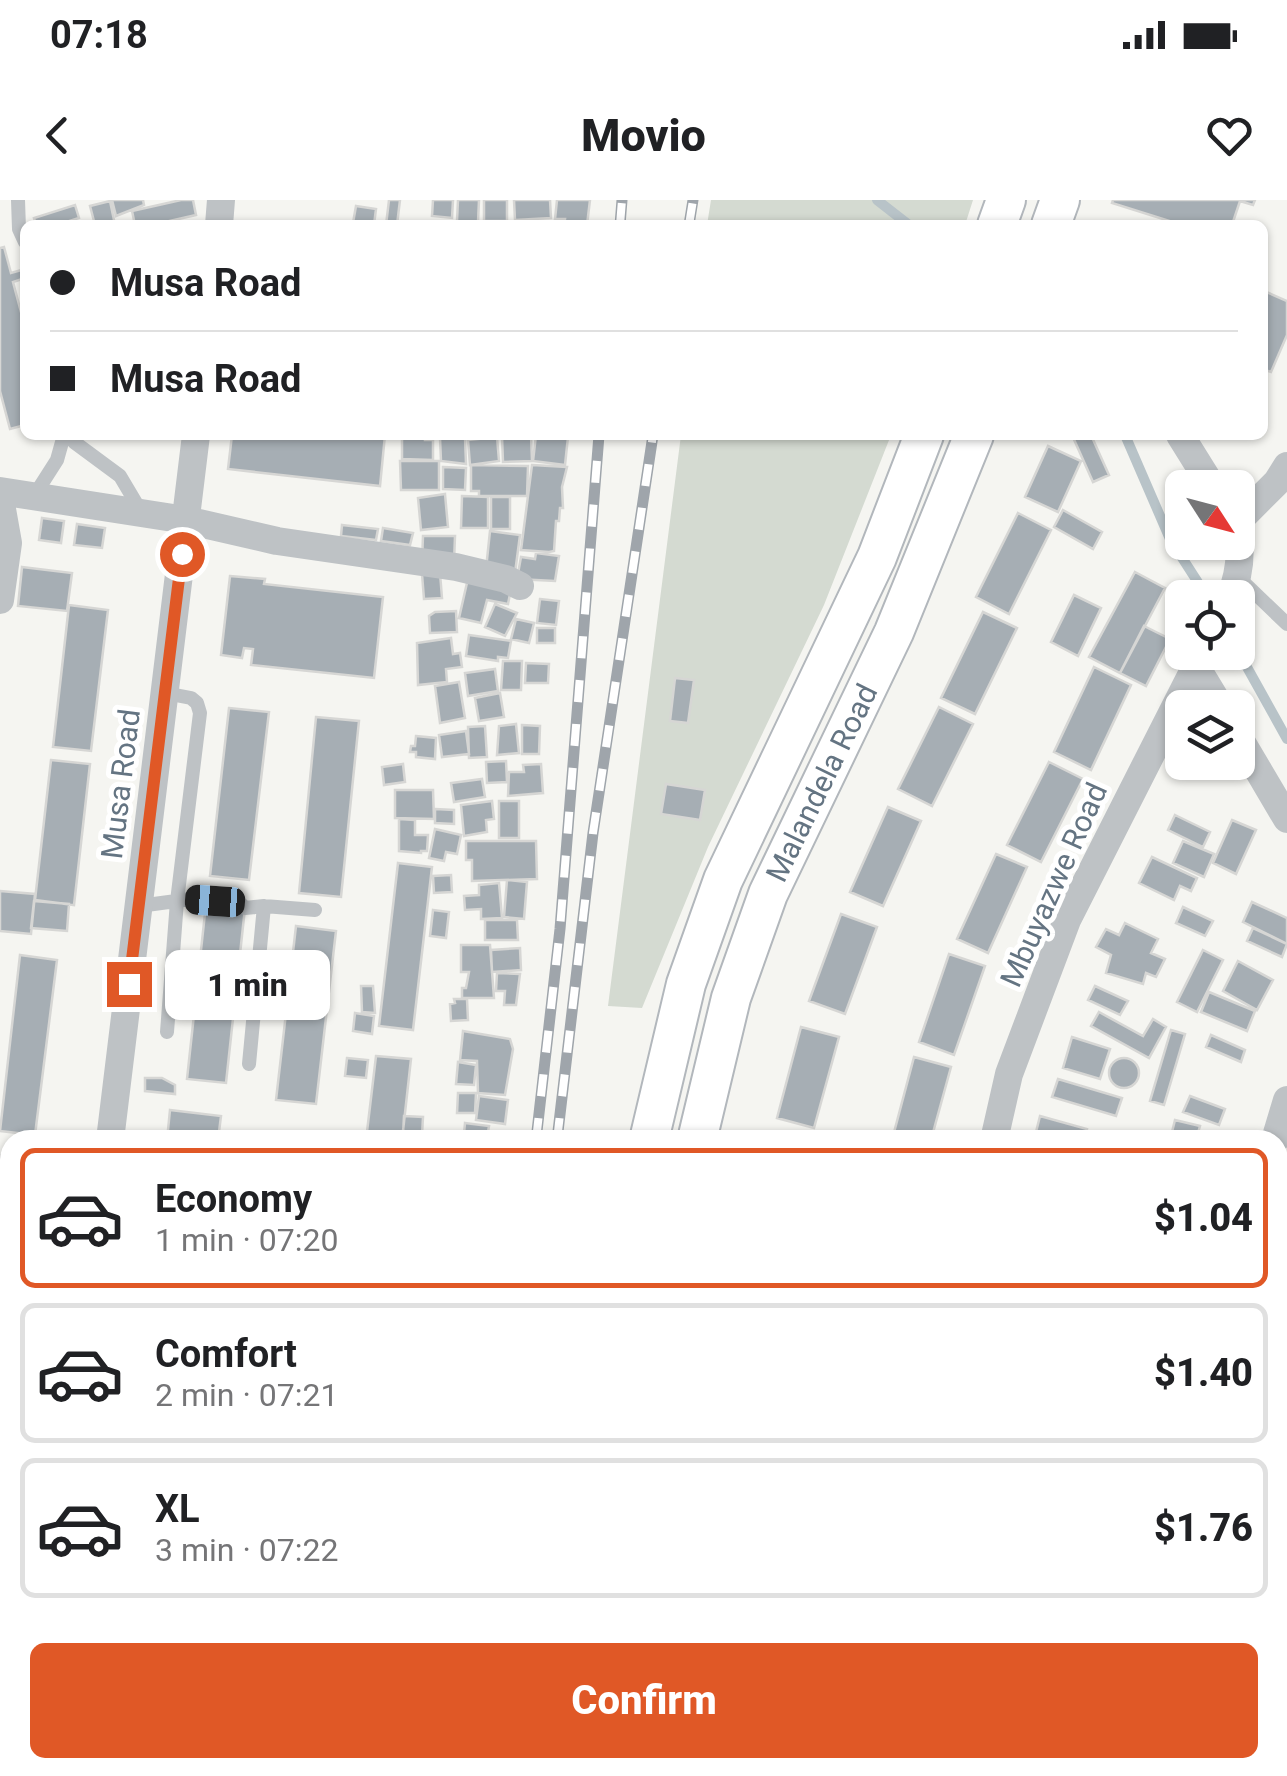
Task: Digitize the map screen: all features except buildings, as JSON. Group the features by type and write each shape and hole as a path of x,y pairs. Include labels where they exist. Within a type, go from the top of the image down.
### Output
{"main road":[{"name":"Malandela Road","path":"651,1130 686,984 723,880 877,557 922,440"},
{"name":"Malandela Road","path":"699,1130 731,998 768,894 894,632 972,440"}],"street":[{"name":"Musa Road","path":"111,1130 195,440"},
{"path":"1183,440 1202,470"},
{"path":"1255,504 1287,466"},
{"path":"0,600 8,544 0,494 142,513 277,541 456,566 520,586"},
{"name":"Mbuyazwe Road","path":"996,1130 1009,1074 1067,920 1193,670"},
{"path":"1255,764 1287,818"},
{"path":"1278,1130 1287,1100"}],"lane":[{"path":"18,200 20,232"},
{"path":"34,496 66,440"},
{"path":"72,440 120,476 142,513"},
{"path":"1255,602 1287,624"},
{"path":"165,693 191,698 198,703 200,714 177,901 167,1032"},
{"path":"139,906 177,901 240,902 244,908 315,910"},
{"path":"249,1064 264,906"}],"shaded area":[{"path":"711,200 973,200 967,220 708,220"},
{"path":"680,440 889,440 824,605 708,847 642,1008 608,1006"}],"waterway":[{"path":"877,200 903,220"},
{"path":"1127,440 1170,539 1196,580"},
{"path":"1249,670 1287,739"}],"railway":[{"path":"620,220 622,200"},
{"path":"690,220 693,200"},
{"path":"537,1130 560,929 599,440"},
{"path":"558,1130 593,833 652,440"}],"route":[{"path":"129,984 182,554"}]}
